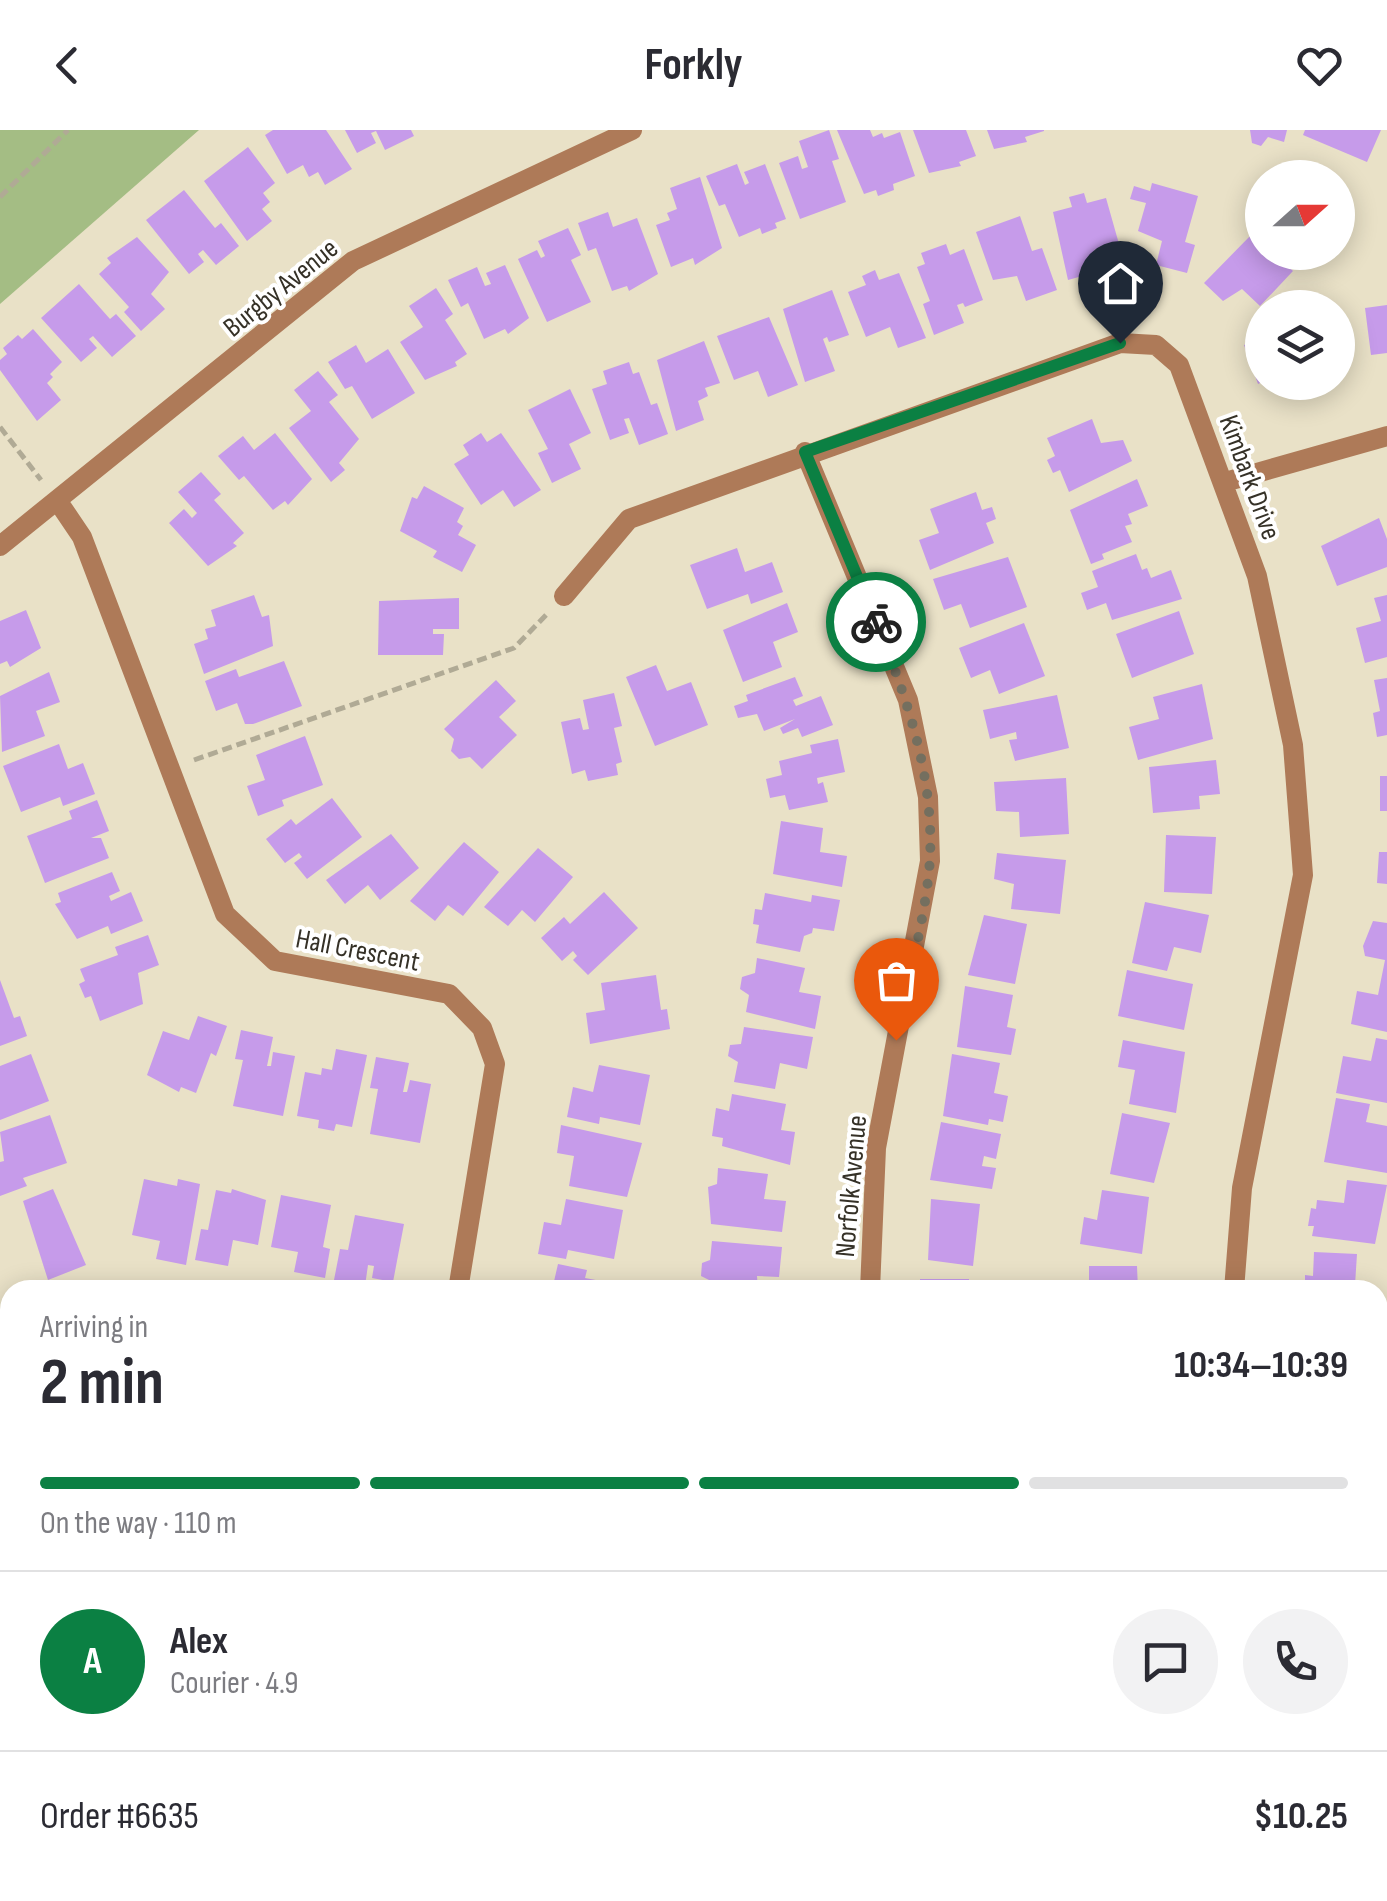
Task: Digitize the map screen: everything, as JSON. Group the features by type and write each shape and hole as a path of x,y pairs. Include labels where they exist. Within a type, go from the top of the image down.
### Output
{"street":[{"name":"Burgby Avenue","path":"0,546 59,503 353,261 632,130"},
{"name":"Kimbark Drive","path":"564,596 629,519 805,452 1120,343 1156,345 1179,365 1226,482 1257,576 1293,744 1303,875 1242,1188 1235,1280"},
{"path":"1226,482 1387,436"},
{"name":"Norfolk Avenue","path":"805,452 908,700 928,797 930,860 876,1148 870,1280"},
{"name":"Hall Crescent","path":"59,503 82,537 226,914 274,961 449,994 482,1028 495,1064 460,1280"}],"path":[{"path":"0,197 68,130"},
{"path":"0,427 59,503"},
{"path":"168,769 514,648 564,596"}],"green space":[{"path":"0,130 199,130 0,304"}],"building":[{"path":"273,130 326,130 352,169 325,185 318,172 309,177 303,165 287,174 265,135"},
{"path":"345,130 411,130 414,136 385,150 376,131 371,133 376,143 357,153"},
{"path":"829,130 839,159 832,161 846,202 800,219 779,163 798,156 802,169 808,167 799,141"},
{"path":"837,130 870,130 873,137 882,133 884,138 900,132 915,176 893,184 894,190 878,196 876,190 864,194"},
{"path":"913,130 966,130 976,156 959,162 961,166 929,173"},
{"path":"987,130 1044,131 1025,137 1027,142 994,149"},
{"path":"1250,130 1287,130 1284,142 1268,137 1261,146 1252,143"},
{"path":"1305,130 1381,130 1367,162 1303,135"},
{"path":"248,147 275,183 263,193 270,202 262,209 272,221 247,241 204,181"},
{"path":"737,164 745,185 749,183 744,172 765,164 786,219 775,223 777,228 762,234 760,228 739,237 725,204 719,206 706,176"},
{"path":"700,177 722,248 695,265 693,258 671,267 656,225 670,220 667,213 677,209 670,188"},
{"path":"1152,183 1198,196 1185,242 1195,245 1187,273 1156,265 1162,241 1138,231 1146,203 1130,199 1134,186 1150,191"},
{"path":"184,190 215,228 221,223 239,246 216,265 203,250 198,254 204,262 189,274 146,220"},
{"path":"1084,193 1087,203 1106,198 1119,244 1094,250 1100,271 1068,280 1053,212 1072,207 1069,197"},
{"path":"608,212 613,227 637,218 658,274 629,291 627,286 612,291 596,248 588,251 578,223"},
{"path":"1020,216 1032,251 1042,248 1057,290 1026,301 1017,276 993,280 976,232"},
{"path":"568,228 581,255 571,260 591,302 547,322 518,259 537,250 541,258 545,256 538,241"},
{"path":"137,237 169,272 151,294 165,309 141,331 124,312 129,307 99,274 111,263 107,258"},
{"path":"1245,241 1245,270 1293,271 1275,290 1242,289 1223,301 1204,283"},
{"path":"946,244 950,255 964,249 983,300 965,307 963,303 957,305 964,323 934,335 923,304 930,301 917,267 925,264 921,253"},
{"path":"505,265 529,318 508,334 505,329 484,339 468,303 461,307 448,280 477,267 485,286 491,284 486,273"},
{"path":"875,270 879,280 899,273 926,338 898,348 890,327 866,337 848,292 866,285 862,276"},
{"path":"79,284 110,319 116,314 136,336 112,357 93,336 89,339 97,348 81,362 41,318"},
{"path":"436,288 453,314 445,320 467,354 455,362 457,366 425,380 400,342 423,327 409,306"},
{"path":"832,290 849,335 829,342 827,337 823,339 835,371 805,382 783,309"},
{"path":"1387,305 1387,353 1371,355 1365,308"},
{"path":"769,317 798,385 768,397 758,371 734,380 717,336"},
{"path":"33,329 62,362 47,383 61,400 37,421 0,370 0,360 7,354 3,348"},
{"path":"704,341 720,383 705,388 708,396 698,401 704,420 676,431 657,360"},
{"path":"356,345 366,363 388,349 415,393 372,419 352,386 345,389 328,362"},
{"path":"629,362 633,374 639,372 651,405 657,403 668,434 639,445 629,418 624,419 629,433 610,440 592,389 607,384 603,371"},
{"path":"318,371 338,395 329,402 359,439 339,463 345,470 331,482 289,428 311,411 294,390"},
{"path":"570,389 591,433 569,444 581,469 552,483 538,453 548,449 528,410"},
{"path":"1092,419 1101,443 1123,440 1132,461 1069,492 1060,470 1053,473 1047,460 1055,456 1047,438"},
{"path":"275,433 312,479 288,505 285,501 273,510 244,476 239,480 218,456 243,436 254,450"},
{"path":"481,433 487,442 501,433 541,490 514,507 503,490 481,505 454,464 469,455 463,445"},
{"path":"201,472 221,494 214,500 244,533 233,543 237,546 208,566 169,523 184,509 192,518 197,513 178,492"},
{"path":"1137,479 1148,506 1128,514 1132,524 1125,526 1132,542 1102,554 1104,559 1091,564 1070,510"},
{"path":"424,486 464,508 457,522 463,526 458,535 476,545 462,572 433,557 437,551 400,531 412,497 417,499"},
{"path":"976,492 982,510 992,507 996,519 986,523 994,543 930,570 919,540 939,533 930,509"},
{"path":"1379,518 1387,539 1387,567 1337,586 1321,546"},
{"path":"737,548 745,572 772,562 783,592 751,604 748,594 707,609 690,565"},
{"path":"1136,554 1142,570 1147,568 1151,578 1171,570 1182,599 1112,620 1106,603 1087,610 1081,593 1098,587 1092,571"},
{"path":"1008,557 1027,607 970,628 961,604 944,610 933,579"},
{"path":"254,595 262,617 269,615 273,646 204,674 194,644 208,639 205,629 216,626 211,610"},
{"path":"1387,595 1387,657 1365,663 1356,628 1381,621 1374,598"},
{"path":"459,598 459,629 433,629 433,634 444,634 443,655 378,655 379,601"},
{"path":"787,603 798,632 773,642 782,667 743,682 723,630"},
{"path":"26,610 41,648 10,667 7,661 0,664 0,621"},
{"path":"1179,611 1194,654 1132,678 1116,634"},
{"path":"1024,623 1045,676 999,694 990,670 971,678 959,648"},
{"path":"284,661 302,706 253,724 245,724 237,703 216,711 205,681 236,669 239,677"},
{"path":"656,665 667,691 691,682 708,725 655,746 626,677"},
{"path":"49,672 60,702 36,711 45,736 2,752 0,696"},
{"path":"795,677 803,696 793,700 796,706 821,696 833,725 802,737 798,728 783,734 780,728 795,719 764,731 757,714 738,718 734,706 748,701 746,695"},
{"path":"1387,678 1387,735 1377,737 1373,713 1380,711 1374,680"},
{"path":"496,680 516,701 499,717 517,735 482,769 470,757 459,759 451,751 454,739 444,729"},
{"path":"1202,684 1213,739 1138,760 1129,727 1159,719 1153,697"},
{"path":"614,693 622,726 614,728 622,762 616,764 618,775 588,781 585,770 572,774 561,722 580,718 583,730 589,729 583,700"},
{"path":"1057,695 1069,748 1015,761 1009,740 1017,739 1016,732 990,739 983,710"},
{"path":"305,736 323,785 282,800 284,806 258,816 247,786 265,780 256,755"},
{"path":"838,739 845,772 817,778 818,784 823,782 828,802 789,810 785,795 770,798 766,779 782,775 779,761 812,753 810,745"},
{"path":"59,744 68,769 83,763 95,794 63,806 60,797 21,812 3,766"},
{"path":"1216,760 1220,794 1199,796 1200,809 1153,813 1149,767"},
{"path":"1380,776 1387,776 1387,811 1380,811"},
{"path":"1066,778 1069,834 1020,837 1019,812 996,811 994,782"},
{"path":"332,798 362,837 307,879 294,863 302,857 299,853 285,863 266,839 291,819 296,825"},
{"path":"97,800 109,831 91,838 101,838 109,858 45,883 27,836 72,819 69,811"},
{"path":"781,821 823,828 820,852 847,856 842,887 773,874"},
{"path":"391,834 419,868 380,900 368,885 345,904 326,880"},
{"path":"1166,835 1216,837 1212,894 1164,892"},
{"path":"464,842 499,872 463,916 448,905 435,921 410,901"},
{"path":"538,848 573,877 535,922 522,910 508,926 484,907"},
{"path":"1379,852 1387,852 1387,884 1377,883"},
{"path":"997,853 1066,860 1060,914 1011,909 1014,884 994,879"},
{"path":"112,872 120,891 109,896 111,901 131,892 143,921 111,934 108,926 77,939 55,904 61,902 58,893"},
{"path":"604,892 638,928 588,975 573,960 577,956 573,951 562,961 541,938 564,917 570,924"},
{"path":"765,893 811,902 812,895 840,900 834,931 813,928 812,933 804,936 800,952 756,943 759,925 753,924 755,909 762,910"},
{"path":"1145,902 1209,915 1201,953 1174,947 1167,971 1132,963"},
{"path":"984,915 1027,924 1015,984 968,975"},
{"path":"1373,921 1387,923 1387,1032 1351,1024 1357,991 1378,995 1385,960 1365,956 1363,946"},
{"path":"148,935 159,965 138,973 143,1004 100,1021 91,996 85,998 79,984 85,981 80,969 118,955 115,947"},
{"path":"757,958 805,968 799,992 821,996 815,1029 746,1012 749,995 740,989 742,977 755,973"},
{"path":"1127,970 1193,984 1184,1030 1118,1016"},
{"path":"656,975 661,1010 667,1009 670,1029 590,1044 586,1013 605,1010 601,983"},
{"path":"0,980 14,1018 20,1016 27,1036 0,1046"},
{"path":"965,986 1013,995 1007,1027 1016,1029 1011,1055 957,1047"},
{"path":"198,1016 227,1026 216,1056 211,1053 196,1093 181,1087 179,1092 147,1075 163,1031 189,1040"},
{"path":"744,1027 813,1037 807,1069 780,1063 775,1089 734,1082 738,1062 728,1056 730,1045 741,1044"},
{"path":"241,1030 273,1037 267,1066 271,1066 273,1052 295,1056 283,1116 233,1106 243,1060 235,1059"},
{"path":"1376,1038 1387,1040 1387,1103 1336,1093 1343,1056 1371,1061"},
{"path":"1123,1040 1185,1052 1176,1113 1129,1104 1135,1070 1118,1067"},
{"path":"336,1049 367,1055 352,1127 336,1124 334,1131 318,1128 319,1120 297,1116 305,1072 321,1075 322,1068 332,1070"},
{"path":"31,1054 49,1101 0,1120 0,1066"},
{"path":"952,1054 1000,1063 994,1093 1008,1096 1003,1122 989,1119 988,1125 943,1116"},
{"path":"376,1057 409,1063 403,1092 407,1092 410,1080 431,1084 420,1143 370,1134 378,1089 370,1088"},
{"path":"599,1065 650,1075 640,1125 600,1117 599,1124 567,1117 573,1087 593,1092"},
{"path":"732,1094 786,1104 781,1130 795,1132 790,1165 722,1146 723,1138 712,1136 716,1108 729,1111"},
{"path":"1336,1098 1370,1104 1366,1122 1387,1126 1387,1173 1324,1162"},
{"path":"1122,1113 1170,1123 1154,1183 1110,1174"},
{"path":"50,1115 67,1163 23,1178 27,1186 0,1196 0,1162 4,1161 0,1132"},
{"path":"941,1122 1001,1134 996,1159 984,1156 982,1166 996,1168 992,1189 930,1180"},
{"path":"561,1125 642,1143 627,1197 569,1186 574,1156 557,1153"},
{"path":"718,1168 768,1174 764,1199 786,1201 782,1232 711,1224 708,1187 717,1184"},
{"path":"144,1179 177,1186 178,1179 200,1184 186,1265 156,1259 160,1241 132,1235"},
{"path":"1347,1180 1387,1185 1375,1244 1312,1236 1314,1226 1308,1226 1311,1208 1316,1209 1317,1200 1344,1203"},
{"path":"53,1189 86,1265 48,1280 23,1201"},
{"path":"232,1189 266,1200 258,1245 233,1240 228,1266 195,1260 201,1229 208,1230 216,1190 231,1193"},
{"path":"1102,1190 1149,1197 1142,1254 1080,1244 1084,1217 1097,1220"},
{"path":"281,1195 331,1205 323,1247 330,1249 325,1278 294,1272 298,1252 271,1247"},
{"path":"566,1199 623,1210 614,1259 568,1250 566,1259 538,1254 544,1222 561,1225"},
{"path":"931,1199 980,1204 973,1266 928,1260"},
{"path":"355,1215 404,1224 393,1280 372,1278 374,1266 368,1265 366,1280 334,1280 340,1249 348,1250"},
{"path":"712,1241 782,1247 779,1277 709,1280 701,1276 702,1263 710,1260"},
{"path":"1314,1252 1357,1254 1355,1280 1305,1280 1305,1275 1313,1276"},
{"path":"558,1264 587,1270 585,1278 596,1280 554,1280"},
{"path":"1089,1266 1137,1266 1138,1280 1089,1280"}],"way so far":[{"path":"876,622 908,700 928,797 930,860 896,1040"}],"route":[{"path":"876,622 805,452 1120,343"}]}
